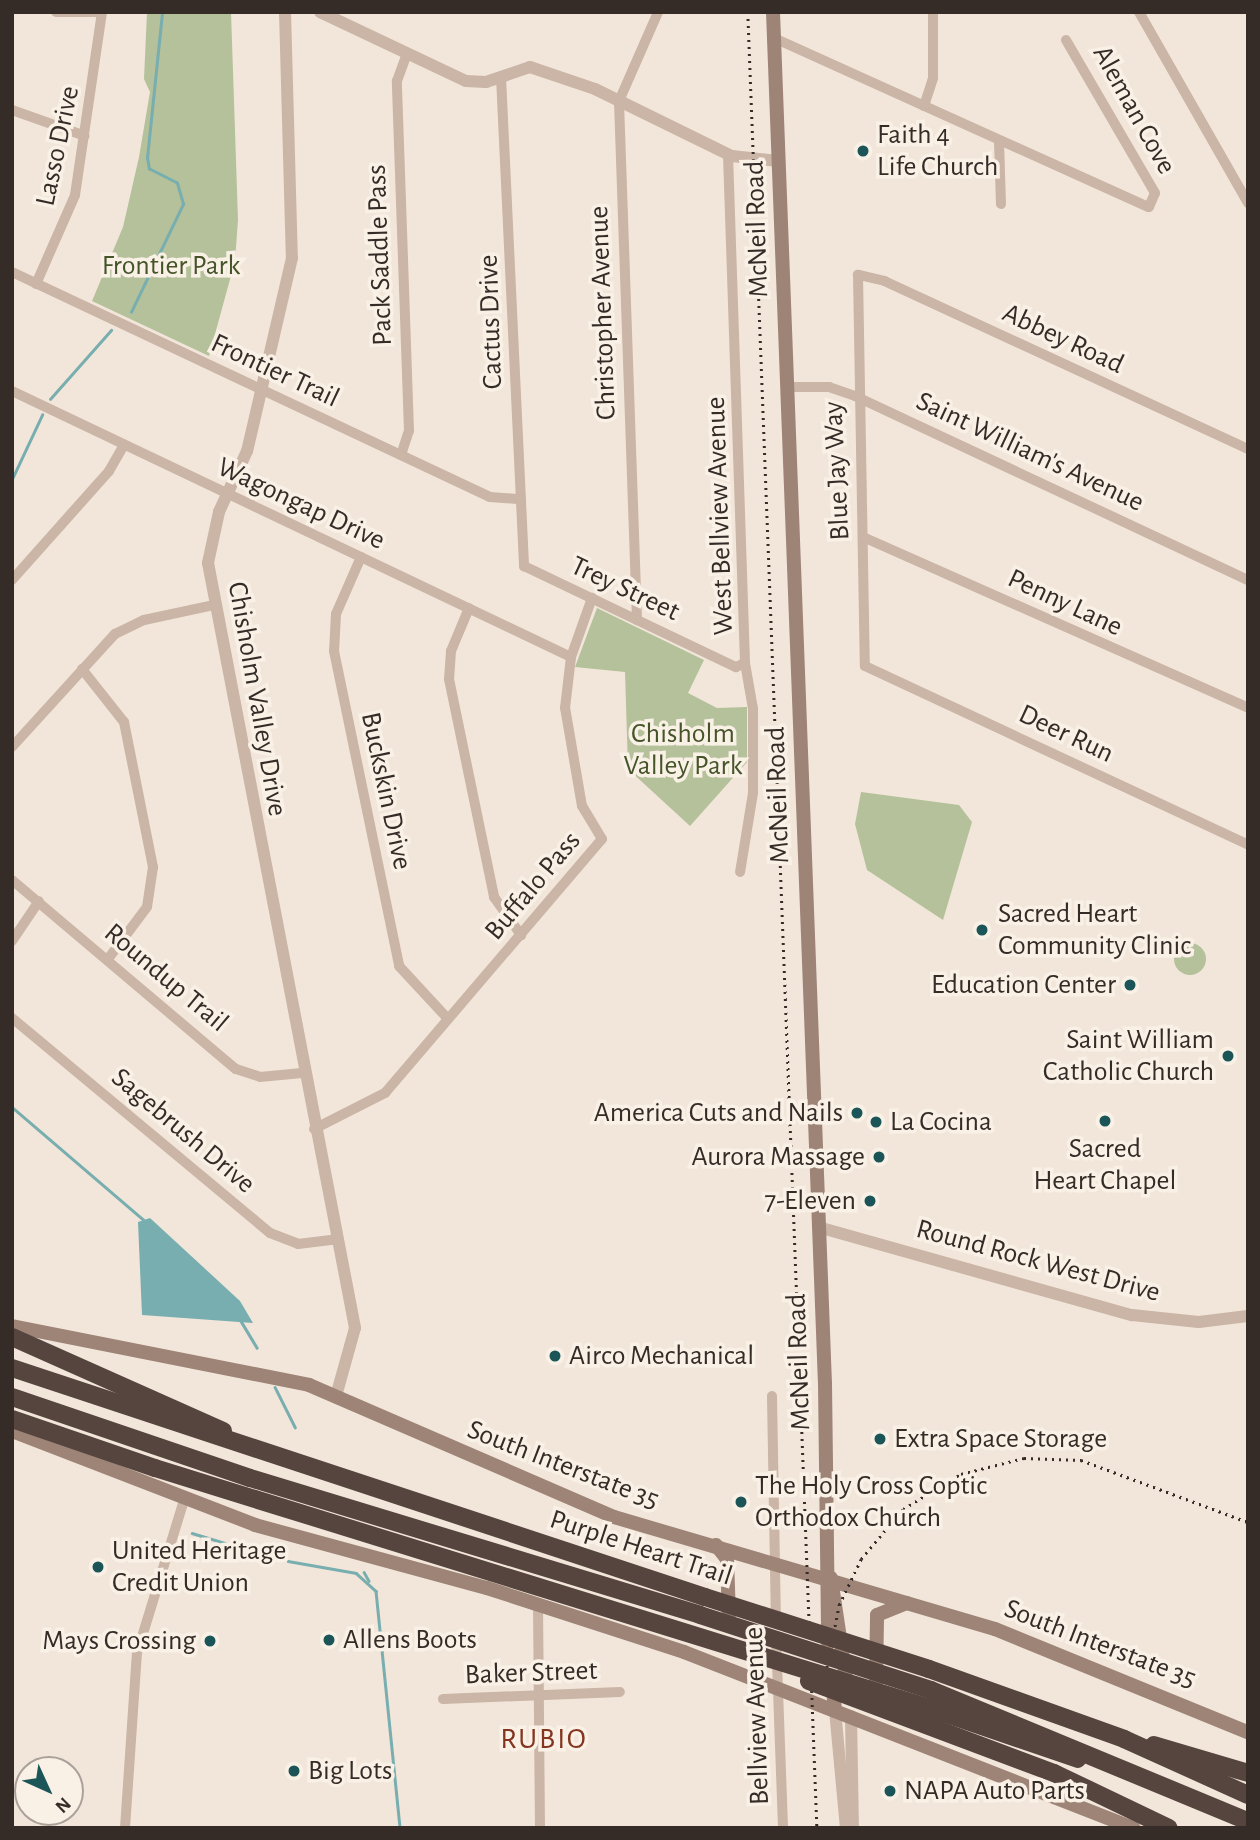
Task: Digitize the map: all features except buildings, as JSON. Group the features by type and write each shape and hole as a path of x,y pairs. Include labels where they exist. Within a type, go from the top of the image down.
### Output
{"highway":[{"path":"12,1337 263,1452"},
{"name":"Purple Heart Trail","path":"12,1368 263,1452 702,1606 930,1699 1149,1776 1248,1821"},
{"name":"Purple Heart Trail","path":"12,1398 250,1478 929,1669 1124,1739 1248,1795"},
{"path":"12,1419 155,1468 930,1699"},
{"path":"250,1478 459,1565 703,1646 1054,1773 1169,1828"},
{"path":"1124,1739 1248,1773"}],"main road":[{"name":"McNeil Road","path":"773,12 830,1577 851,1716"},
{"name":"South Interstate 35","path":"12,1326 243,1367 336,1396 542,1490 716,1545 912,1602 1073,1656 1248,1732"},
{"path":"12,1432 184,1500 330,1548 538,1603 684,1652 894,1731 1134,1828"},
{"path":"684,1652 720,1649 729,1637 727,1559 716,1545"},
{"name":"McNeil Road","path":"830,1577 824,1604 835,1710"},
{"path":"894,1731 878,1714 873,1624 886,1607 912,1602"}],"street":[{"path":"56,12 99,12"},
{"name":"Lasso Drive","path":"36,284 72,206 85,136 99,12"},
{"name":"Chisholm Valley Drive","path":"285,12 294,244 247,451 228,494 209,549 214,605 302,1073 355,1334 336,1396"},
{"path":"320,12 466,81 501,77 530,66 619,101 749,159"},
{"name":"Christopher Avenue","path":"637,620 619,101 658,12"},
{"path":"925,106 933,78 933,12"},
{"path":"1139,12 1248,203"},
{"path":"774,38 999,141 1001,204"},
{"name":"Aleman Cove","path":"999,141 1143,208 1153,204 1155,193 1066,40"},
{"name":"Pack Saddle Pass","path":"401,455 410,431 397,81 407,52"},
{"name":"Cactus Drive","path":"501,77 524,566"},
{"path":"12,110 85,136"},
{"path":"695,137 728,155 778,161"},
{"name":"West Bellview Avenue","path":"728,155 745,663 752,684 753,793 740,872"},
{"path":"729,187 749,159"},
{"name":"Frontier Trail","path":"12,272 490,497 521,499"},
{"name":"Blue Jay Way","path":"858,275 855,396 863,537 864,666"},
{"name":"Abbey Road","path":"858,275 885,281 1248,449"},
{"name":"Saint William's Avenue","path":"787,387 829,387 855,396 1248,580"},
{"name":"Wagongap Drive","path":"12,391 571,657"},
{"path":"12,580 109,471 124,445"},
{"name":"Penny Lane","path":"863,537 1248,708"},
{"name":"Buckskin Drive","path":"361,557 337,614 334,652 399,966 448,1019"},
{"name":"Trey Street","path":"524,566 736,667 745,663"},
{"name":"Buffalo Pass","path":"314,1129 380,1097 602,839 585,814 565,708 571,657 592,598"},
{"path":"12,747 82,669 127,628 214,605"},
{"path":"468,608 450,651 449,679 494,897 521,935"},
{"name":"Deer Run","path":"864,666 1248,845"},
{"path":"82,669 124,722 153,867 147,907 108,959"},
{"name":"Roundup Trail","path":"12,880 236,1069 260,1077 302,1073"},
{"path":"12,941 39,901"},
{"name":"Sagebrush Drive","path":"12,1018 270,1233 298,1244 337,1239"},
{"name":"Round Rock West Drive","path":"818,1227 1132,1315 1199,1322 1248,1316"},
{"name":"Bellview Avenue","path":"772,1396 777,1689 783,1828"},
{"path":"125,1828 137,1653 184,1500"},
{"path":"538,1603 540,1828"},
{"name":"Baker Street","path":"443,1699 620,1692"},
{"path":"835,1710 846,1828"},
{"path":"851,1716 853,1828"}],"green space":[{"name":"Frontier Park","path":"147,12 231,12 238,220 235,261 209,356 92,301 123,227 139,157 150,92 144,79"},
{"name":"Chisholm Valley Park","path":"597,608 704,660 688,693 717,708 747,707 747,762 690,826 628,769 625,672 575,667"},
{"path":"861,792 959,805 972,822 943,920 867,870 855,824"},
{"path":"1190,943 1201,948 1206,959 1201,970 1190,975 1179,970 1174,959 1179,948"}],"water":[{"path":"150,1218 240,1301 253,1323 142,1315 138,1222"}],"waterway":[{"path":"131,312 183,204 177,183 149,169 147,158 162,12"},
{"path":"50,399 111,330"},
{"path":"12,479 42,415"},
{"path":"12,1107 145,1221"},
{"path":"241,1321 257,1348"},
{"path":"275,1387 295,1427"},
{"path":"192,1533 258,1553"},
{"path":"288,1561 356,1573 376,1591 400,1828"},
{"path":"364,1572 369,1581"}],"railway":[{"path":"748,12 817,1828"},
{"path":"821,1695 839,1605 861,1559 903,1509 961,1474 1024,1458 1081,1460 1248,1522"}],"place":[{"name":"Faith 4 Life Church","path":"863,151"},
{"name":"Sacred Heart Community Clinic","path":"982,930"},
{"name":"Education Center","path":"1130,985"},
{"name":"Saint William Catholic Church","path":"1228,1056"},
{"name":"America Cuts and Nails","path":"857,1113"},
{"name":"Sacred Heart Chapel","path":"1105,1121"},
{"name":"La Cocina","path":"876,1122"},
{"name":"Aurora Massage","path":"879,1157"},
{"name":"7-Eleven","path":"870,1201"},
{"name":"Airco Mechanical","path":"555,1356"},
{"name":"Extra Space Storage","path":"880,1439"},
{"name":"The Holy Cross Coptic Orthodox Church","path":"741,1502"},
{"name":"United Heritage Credit Union","path":"98,1567"},
{"name":"Allens Boots","path":"329,1640"},
{"name":"Mays Crossing","path":"210,1641"},
{"name":"Big Lots","path":"294,1771"},
{"name":"NAPA Auto Parts","path":"890,1791"}],"district":[{"name":"RUBIO","path":"544,1739"}]}
